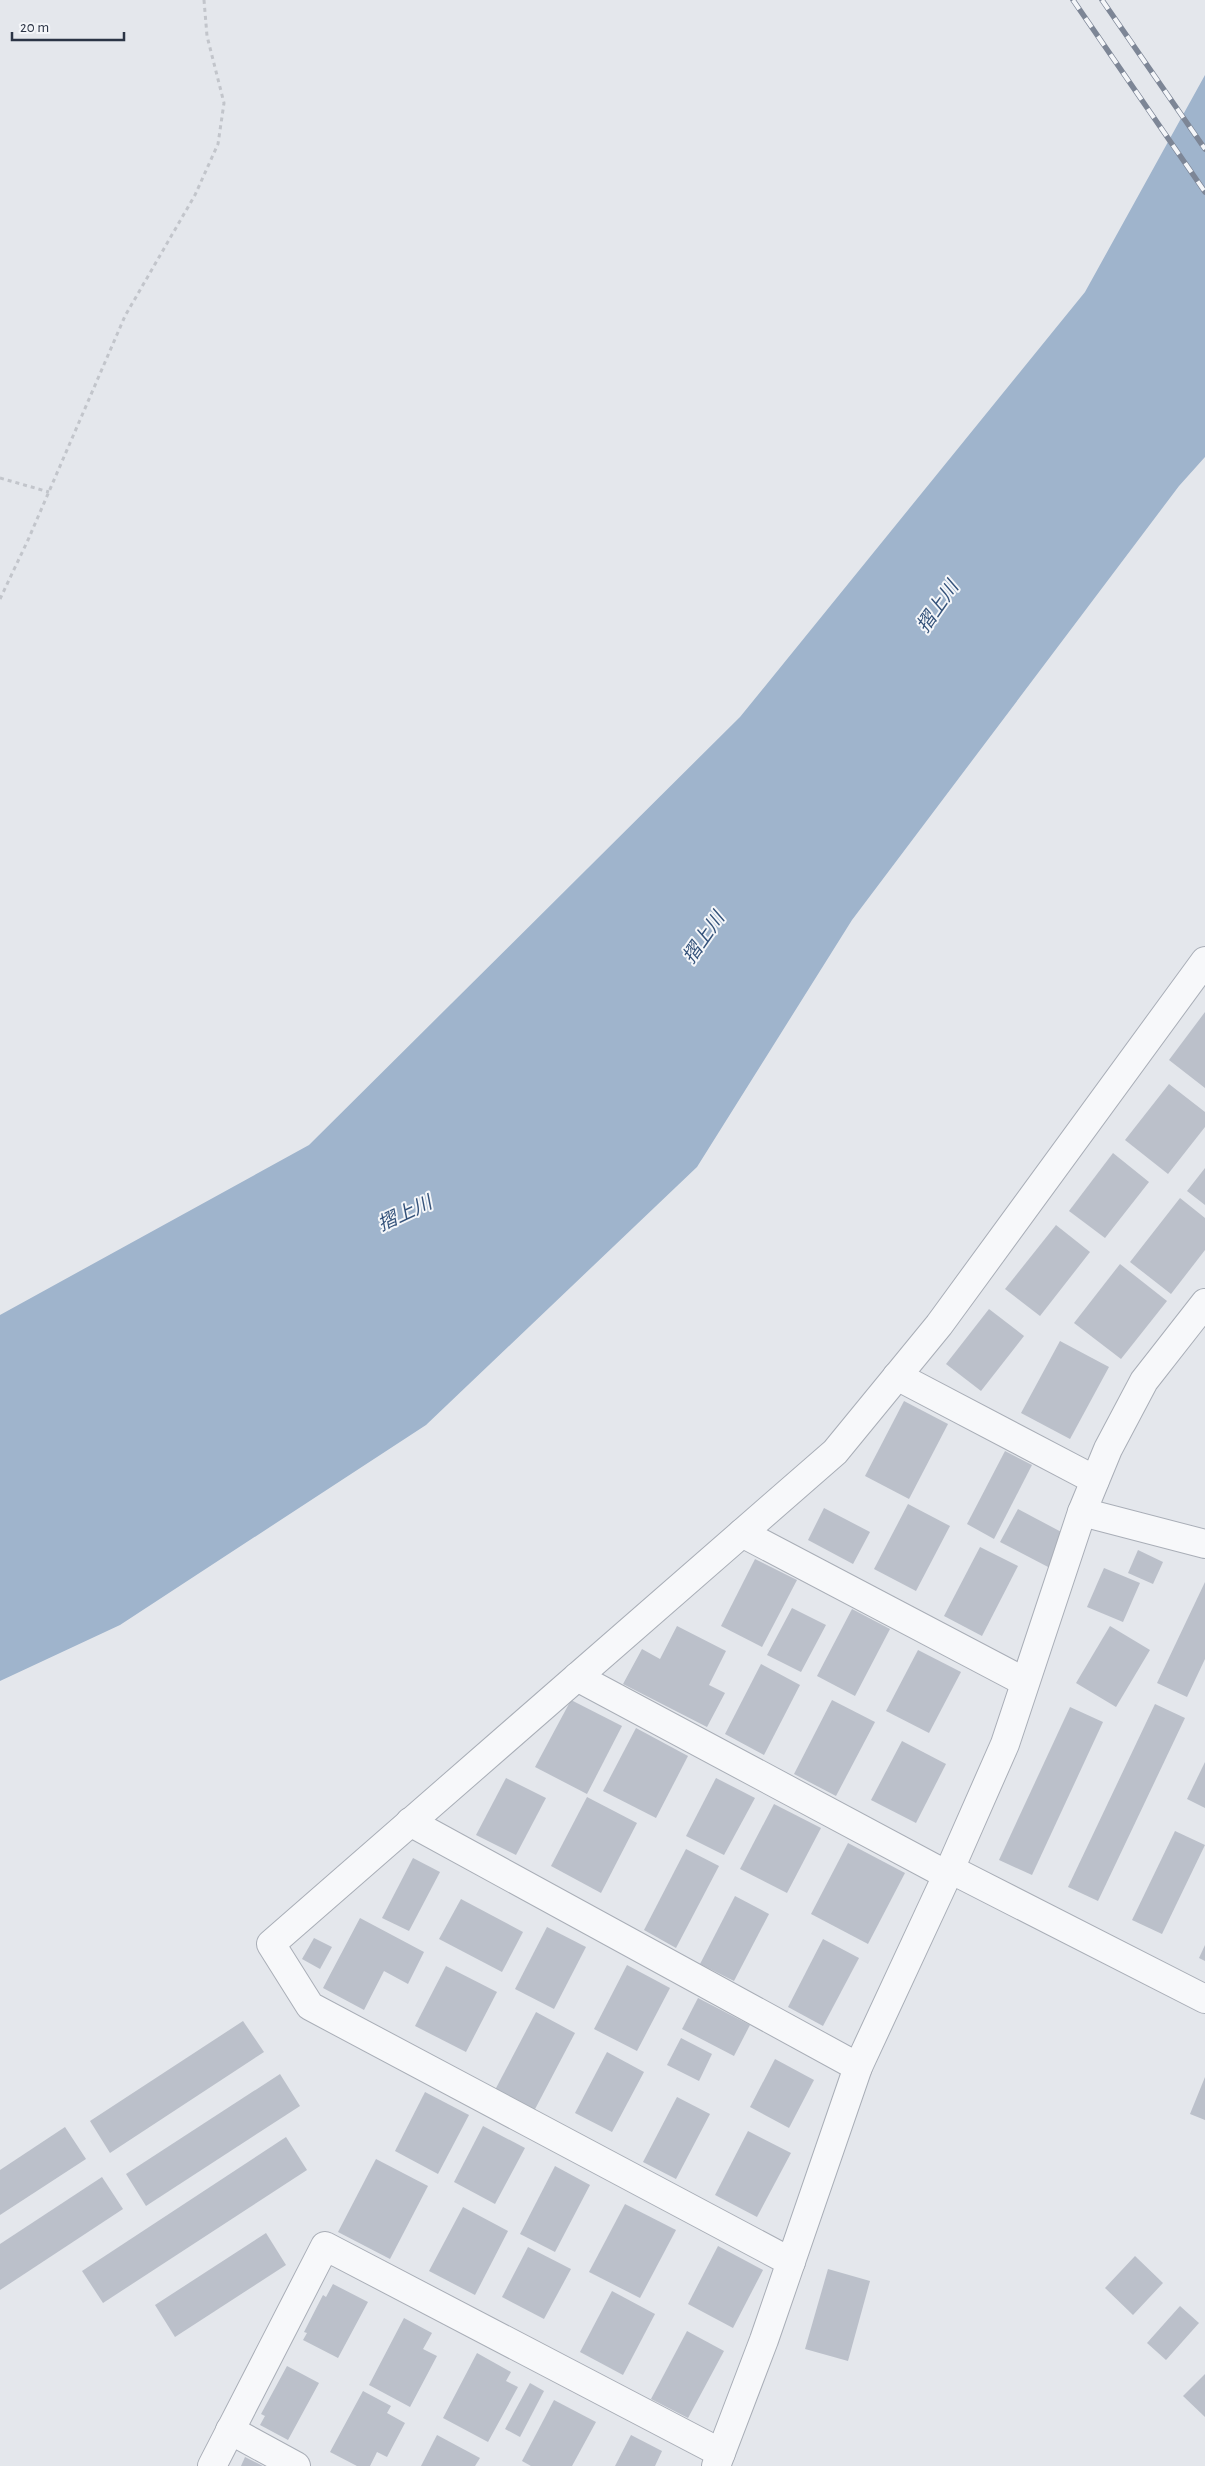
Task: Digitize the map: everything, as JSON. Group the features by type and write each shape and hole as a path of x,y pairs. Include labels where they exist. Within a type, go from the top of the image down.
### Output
{"street":[{"path":"791,2262 310,2006 271,1944 835,1452 939,1325 1201,975"},
{"path":"212,2466 325,2246 718,2459 764,2340 858,2067 1005,1744 1082,1512 1108,1449 1144,1381 1205,1302"},
{"path":"897,1376 1095,1480"},
{"path":"1082,1512 1205,1544"},
{"path":"742,1534 1026,1682"},
{"path":"577,1677 948,1872 1205,1999"},
{"path":"410,1822 858,2067"},
{"path":"230,2430 296,2466"}],"path":[{"path":"0,599 49,492 125,316 195,195 218,144 224,102 207,36 204,0"},
{"path":"0,478 49,492"}],"water":[{"name":"摺上川","path":"1205,75 1205,457 1179,486 852,920 697,1167 426,1425 120,1625 0,1681 0,1315 309,1145 740,717 1085,292"}],"building":[{"path":"1205,1012 1205,1088 1169,1060"},
{"path":"1169,1084 1205,1112 1205,1127 1168,1174 1125,1140"},
{"path":"1113,1153 1149,1182 1105,1238 1069,1211"},
{"path":"1205,1168 1205,1205 1187,1191"},
{"path":"1180,1198 1205,1218 1205,1250 1171,1294 1130,1262"},
{"path":"1056,1225 1090,1252 1040,1316 1005,1289"},
{"path":"1120,1264 1167,1301 1121,1359 1074,1323"},
{"path":"989,1309 1024,1336 981,1391 946,1364"},
{"path":"1060,1341 1109,1367 1070,1439 1021,1413"},
{"path":"904,1401 948,1424 909,1499 865,1476"},
{"path":"1005,1451 1032,1465 994,1539 967,1524"},
{"path":"908,1504 950,1526 916,1591 874,1569"},
{"path":"824,1508 870,1532 853,1564 808,1540"},
{"path":"1018,1509 1067,1535 1050,1568 1000,1542"},
{"path":"980,1547 1018,1566 982,1636 944,1616"},
{"path":"1138,1550 1163,1562 1153,1584 1128,1573"},
{"path":"755,1559 797,1580 762,1647 721,1626"},
{"path":"1104,1568 1140,1583 1123,1622 1087,1607"},
{"path":"1205,1582 1205,1659 1187,1697 1157,1683"},
{"path":"792,1608 826,1625 801,1672 767,1655"},
{"path":"852,1609 890,1629 855,1696 817,1676"},
{"path":"677,1626 726,1651 709,1685 725,1693 707,1727 623,1684 642,1649 660,1659"},
{"path":"1110,1626 1150,1650 1116,1707 1076,1683"},
{"path":"918,1650 961,1672 929,1733 886,1711"},
{"path":"761,1664 800,1685 764,1755 725,1734"},
{"path":"571,1700 622,1726 587,1794 535,1767"},
{"path":"832,1700 875,1722 836,1796 794,1774"},
{"path":"1155,1704 1185,1718 1098,1901 1068,1887"},
{"path":"1070,1707 1103,1722 1032,1875 999,1860"},
{"path":"636,1728 688,1756 656,1818 603,1791"},
{"path":"902,1741 946,1764 916,1823 871,1800"},
{"path":"1205,1762 1205,1808 1187,1799"},
{"path":"506,1778 546,1798 516,1855 476,1835"},
{"path":"716,1778 755,1798 724,1855 686,1836"},
{"path":"587,1797 637,1823 601,1893 551,1866"},
{"path":"774,1804 821,1828 787,1893 740,1869"},
{"path":"1175,1831 1205,1845 1162,1934 1132,1920"},
{"path":"848,1843 905,1873 868,1944 811,1914"},
{"path":"686,1849 719,1866 676,1948 644,1930"},
{"path":"413,1858 440,1872 409,1931 382,1918"},
{"path":"735,1896 769,1914 734,1981 700,1964"},
{"path":"461,1899 523,1932 502,1972 439,1939"},
{"path":"360,1918 424,1952 408,1984 384,1971 364,2010 323,1988"},
{"path":"547,1927 586,1947 554,2009 515,1989"},
{"path":"314,1938 332,1947 320,1969 302,1959"},
{"path":"823,1939 859,1958 823,2026 788,2007"},
{"path":"1205,1945 1205,1961 1199,1958"},
{"path":"627,1965 670,1988 637,2051 594,2029"},
{"path":"446,1966 497,1992 466,2052 415,2026"},
{"path":"698,1998 750,2025 734,2056 682,2029"},
{"path":"536,2012 575,2033 534,2111 495,2090"},
{"path":"243,2021 264,2052 110,2153 90,2121"},
{"path":"681,2038 712,2054 699,2081 667,2065"},
{"path":"607,2052 644,2072 612,2132 575,2113"},
{"path":"775,2059 814,2080 789,2128 750,2107"},
{"path":"280,2074 300,2106 146,2206 126,2174"},
{"path":"1205,2077 1205,2120 1190,2114"},
{"path":"425,2092 469,2115 438,2174 395,2151"},
{"path":"677,2097 710,2114 676,2179 643,2162"},
{"path":"483,2126 525,2148 495,2204 454,2182"},
{"path":"65,2127 86,2159 0,2215 0,2170"},
{"path":"748,2131 791,2153 757,2217 715,2195"},
{"path":"286,2137 307,2170 103,2303 82,2271"},
{"path":"376,2159 428,2186 390,2259 338,2232"},
{"path":"555,2166 590,2185 555,2252 520,2234"},
{"path":"102,2177 123,2209 0,2290 0,2244"},
{"path":"625,2204 676,2230 640,2298 589,2272"},
{"path":"463,2207 508,2231 475,2295 429,2271"},
{"path":"266,2233 286,2265 175,2337 155,2305"},
{"path":"718,2246 763,2270 733,2328 688,2304"},
{"path":"528,2247 571,2269 544,2319 502,2297"},
{"path":"1135,2256 1163,2283 1133,2315 1105,2288"},
{"path":"828,2269 870,2281 848,2361 805,2349"},
{"path":"333,2284 368,2302 338,2358 303,2340 307,2333 304,2332 323,2295 326,2297"},
{"path":"612,2291 655,2314 623,2375 580,2352"},
{"path":"1180,2306 1199,2323 1166,2360 1147,2343"},
{"path":"404,2318 432,2333 423,2349 437,2356 410,2407 369,2385"},
{"path":"687,2331 724,2351 688,2418 651,2399"},
{"path":"477,2353 511,2372 506,2381 518,2387 488,2442 443,2418"},
{"path":"287,2366 319,2383 288,2440 260,2425 265,2416 261,2414"},
{"path":"1205,2374 1205,2417 1183,2396"},
{"path":"530,2383 544,2391 520,2437 505,2429"},
{"path":"363,2391 391,2406 387,2413 405,2423 387,2457 377,2452 370,2466 357,2466 330,2452"},
{"path":"554,2400 596,2422 572,2466 531,2466 522,2461"},
{"path":"437,2435 480,2458 475,2466 421,2466"},
{"path":"631,2435 662,2451 655,2466 615,2466"},
{"path":"245,2457 263,2466 241,2466"}],"railway":[{"path":"1073,0 1205,192"},
{"path":"1102,0 1205,149"}]}
